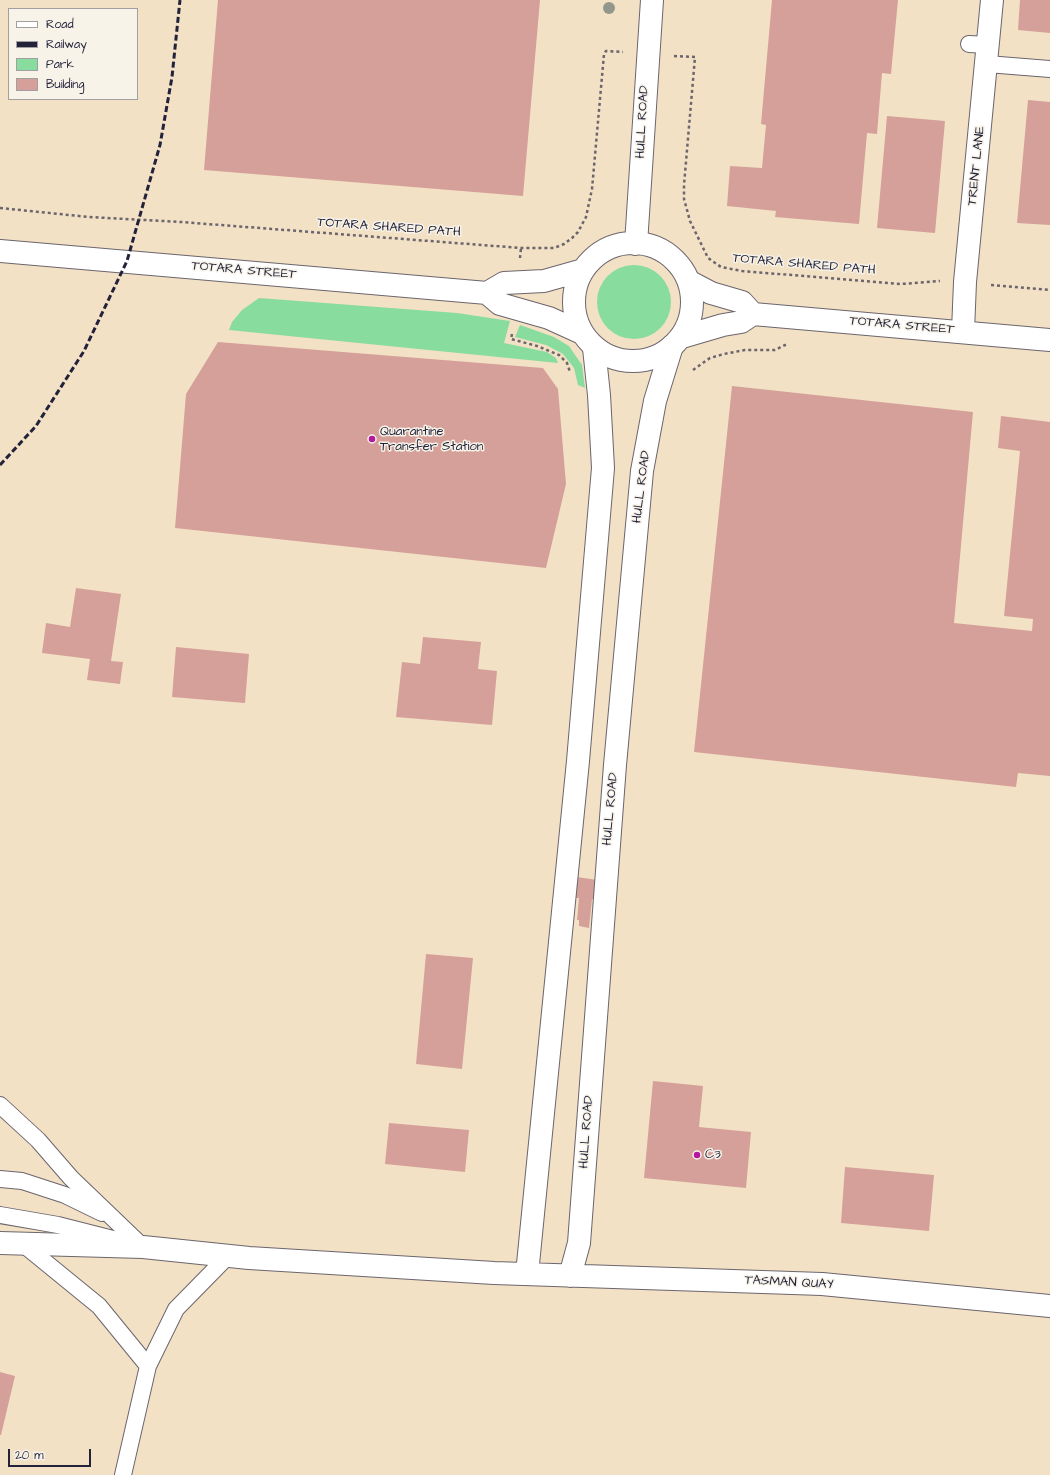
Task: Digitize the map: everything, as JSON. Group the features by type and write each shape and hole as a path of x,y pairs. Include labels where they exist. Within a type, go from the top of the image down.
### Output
{"street":[{"name":"HULL ROAD","path":"636,244 652,0"},
{"name":"TRENT LANE","path":"963,331 981,51 992,0"},
{"path":"527,1274 578,761 603,468 599,395 588,340 576,320 574,296 583,270 590,261 609,249 636,244 647,245 666,253 680,266 693,290 693,305 690,322 677,342"},
{"name":"TOTARA STREET","path":"0,251 487,293"},
{"path":"583,270 544,281 504,283 487,293 500,304 549,318 588,340 616,359 628,360 649,358 677,342 723,325 741,322 753,314 742,302 711,293 690,282"},
{"name":"TOTARA STREET","path":"753,314 963,331 1050,340"},
{"name":"HULL ROAD","path":"570,1276 579,1243 615,765 642,471 655,401 677,342"},
{"name":"TASMAN QUAY","path":"0,1243 143,1247 228,1256 527,1274 822,1284 1050,1306"}],"lane":[{"path":"981,51 1050,69"},
{"path":"0,1105 38,1140 71,1178 143,1247"},
{"path":"0,1179 22,1181 65,1195 116,1221"},
{"path":"0,1215 58,1225 143,1247"},
{"path":"23,1244 98,1306 148,1366"},
{"path":"123,1475 148,1366 176,1309 228,1256"}],"path":[{"name":"TOTARA SHARED PATH","path":"0,208 88,217 181,222 521,248 554,248 564,244 572,238 578,232 586,216 592,189 601,67 606,51 615,52"},
{"name":"TOTARA SHARED PATH","path":"680,56 695,57 684,178 684,199 695,233 708,258 714,263 722,267 742,271 902,284 933,281 965,282 1050,290"},
{"path":"513,329 510,339 537,346 560,355 567,364 571,377"},
{"path":"690,372 701,362 710,358 745,350 775,350 794,340"}],"green space":[{"path":"634,265 655,271 665,281 671,302 665,323 655,333 634,339 613,333 603,323 597,302 603,281 613,271"},
{"path":"259,298 457,313 510,321 504,343 547,352 556,358 558,363 229,330 232,322 242,310"},
{"path":"520,325 554,337 569,346 582,365 585,388 578,385 574,368 563,354 546,345 515,337"}],"building":[{"path":"218,0 540,0 523,196 204,170"},
{"path":"772,0 898,0 891,74 882,73 877,134 867,133 859,224 775,217 776,211 727,206 730,166 762,168 766,125 761,124"},
{"path":"1020,0 1050,0 1050,33 1018,30"},
{"path":"1028,100 1050,102 1050,225 1017,223"},
{"path":"887,116 945,121 935,233 877,228"},
{"name":"Quarantine Transfer Station","path":"218,342 543,368 558,389 566,484 546,568 175,528 186,394"},
{"path":"732,386 973,412 954,623 1032,631 1033,619 1004,616 1020,451 998,448 1001,416 1050,422 1050,776 1018,773 1016,787 694,752"},
{"path":"76,588 121,594 111,661 123,662 120,684 87,680 90,659 42,653 46,623 70,627"},
{"path":"423,637 481,642 478,669 497,671 492,725 396,717 402,662 420,664"},
{"path":"176,647 249,654 245,703 172,697"},
{"path":"577,877 597,880 595,900 592,899 589,928 579,926 579,920 577,920 579,898 575,898"},
{"path":"426,954 473,958 462,1069 416,1064"},
{"name":"C3","path":"653,1081 703,1086 699,1127 751,1132 746,1188 644,1178"},
{"path":"389,1123 469,1130 465,1172 385,1164"},
{"path":"845,1167 934,1175 929,1231 841,1223"},
{"path":"0,1372 15,1376 1,1435 0,1435"}],"railway":[{"path":"0,465 36,426 84,351 127,261 160,145 172,77 180,0"}],"place":[{"name":"Quarantine Transfer Station","path":"372,439"},
{"name":"C3","path":"697,1155"}]}
